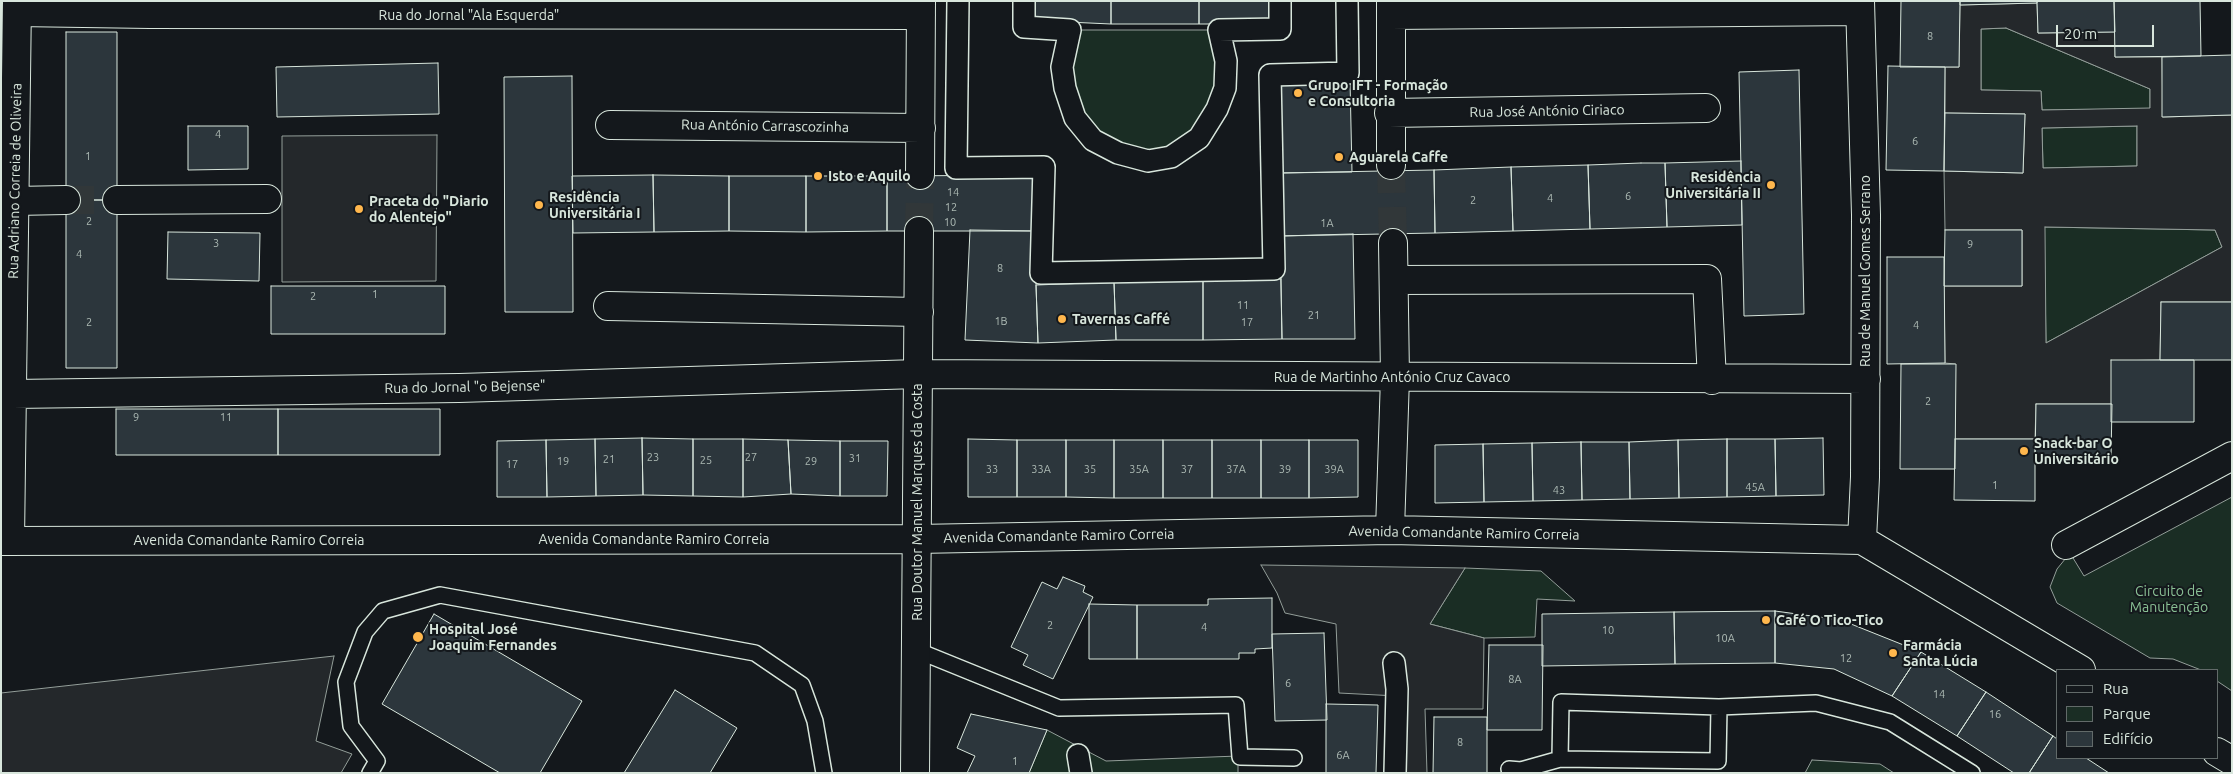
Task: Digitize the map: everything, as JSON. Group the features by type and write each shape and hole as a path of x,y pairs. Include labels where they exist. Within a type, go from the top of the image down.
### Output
{"street":[{"path":"958,1 956,168 1044,167 1041,273 1274,269 1270,75 1348,74 1346,1"},
{"path":"1024,1 1024,27 1070,30 1062,67 1064,88 1076,118 1087,133 1093,140 1118,153 1148,161 1171,157 1199,138 1217,109 1225,88 1226,61 1218,30 1280,29 1280,1"},
{"name":"Rua do Jornal \"Ala Esquerda\"","path":"17,6 150,14 922,8"},
{"name":"Rua Adriano Correia de Oliveira","path":"6,541 13,394 17,6"},
{"path":"1390,165 1391,8 1860,6"},
{"name":"Rua de Manuel Gomes Serrano","path":"1860,6 1866,215 1865,477 1862,540"},
{"path":"920,175 922,8"},
{"name":"Rua José António Ciriaco","path":"1389,113 1706,108"},
{"name":"Rua António Carrascozinha","path":"610,125 921,128"},
{"path":"117,200 267,199"},
{"path":"15,201 66,200"},
{"name":"Rua Doutor Manuel Marques da Costa","path":"915,773 920,230"},
{"path":"1390,530 1394,377 1393,243"},
{"path":"1394,280 1707,279 1712,380"},
{"path":"608,306 919,312"},
{"name":"Rua de Martinho António Cruz Cavaco","path":"918,374 1712,380 1866,379"},
{"name":"Rua do Jornal \"o Bejense\"","path":"13,394 459,388 918,374"},
{"path":"2066,545 2232,456"},
{"name":"Avenida Comandante Ramiro Correia","path":"6,541 917,539 1390,530 1862,540 2079,669"},
{"path":"1394,663 1397,689 1395,773"},
{"path":"2218,753 2232,761"}],"lane":[{"path":"370,773 376,761 351,726 346,682 365,632 382,611 440,595 755,653 802,685 815,721 824,773"},
{"path":"916,650 1059,708 1236,705 1240,757 1294,758"},
{"path":"1560,759 1561,702 1719,707 1816,703 1890,722 1972,773"},
{"path":"1509,769 1521,770 1560,759 1718,761 1719,707"}],"green space":[{"path":"2006,28 2150,89 2150,109 2042,110 2041,91 1981,90 1981,29"},
{"path":"1070,30 1219,30 1226,61 1199,138 1148,161 1075,118"},
{"path":"2137,126 2137,166 2043,168 2042,128"},
{"path":"2044,227 2215,230 2222,247 2046,343"},
{"name":"Circuito de Manutenção","path":"2232,497 2232,691 2218,682 2218,669 2198,669 2173,659 2150,658 2057,603 2050,587 2057,569 2070,553 2084,576"},
{"path":"1465,568 1541,571 1575,601 1537,599 1535,637 1484,638 1430,624"},
{"path":"1047,730 1106,761 1238,756 1238,773 1029,773"},
{"path":"1812,760 1880,764 1894,773 1805,773"}],"shaded area":[{"path":"2037,3 2038,33 2115,32 2115,57 2162,57 2163,117 2232,115 2232,302 2161,302 2160,360 2112,361 2112,404 2036,404 2035,439 1955,439 1955,364 1945,363 1944,286 2022,286 2022,230 1945,230 1944,171 2023,173 2025,114 1945,113 1945,67 1959,67 1960,5","holes":["2006,28 2150,89 2150,108 2042,110 2041,91 1981,90 1981,29","2137,126 2137,166 2043,168 2042,128","2045,227 2215,230 2222,247 2046,343"]},
{"name":"Praceta do \"Diario do Alentejo\"","path":"437,135 436,281 282,282 282,136"},
{"path":"1261,565 1465,568 1430,624 1484,638 1483,709 1425,709 1427,773 1395,773 1397,696 1339,693 1336,624 1285,613 1277,593"},
{"path":"334,656 316,741 352,754 341,773 1,773 1,693"}],"building":[{"path":"1024,1 1111,1 1111,24 1024,20"},
{"path":"1111,1 1199,1 1199,24 1111,24"},
{"path":"1199,1 1273,1 1273,24 1199,24"},
{"path":"1901,1 1960,1 1959,67 1900,67"},
{"path":"1960,1 2037,1 2037,3 1960,5"},
{"path":"2037,1 2114,1 2115,32 2038,33"},
{"path":"2114,1 2200,1 2201,56 2115,57"},
{"path":"66,32 117,32 117,200 66,200"},
{"path":"2232,55 2232,115 2162,117 2162,57"},
{"path":"438,63 439,114 277,117 276,67"},
{"path":"1888,66 1945,67 1944,171 1886,170"},
{"name":"Residência Universitária II","path":"1799,70 1804,314 1744,316 1739,72"},
{"name":"Residência Universitária I","path":"572,76 573,312 505,312 504,77"},
{"path":"1350,80 1352,172 1279,173 1277,83"},
{"path":"1945,113 2025,114 2023,173 1944,171"},
{"path":"188,126 248,126 248,169 188,170"},
{"path":"1741,161 1742,225 1667,227 1665,163"},
{"path":"1665,163 1667,227 1590,229 1588,165"},
{"path":"1588,165 1590,229 1513,231 1511,167"},
{"path":"1511,167 1513,231 1435,233 1434,170"},
{"path":"1434,170 1435,233 1280,236 1279,173"},
{"path":"653,175 729,176 729,231 654,232"},
{"path":"653,175 654,232 573,233 572,176"},
{"path":"1038,175 1038,231 887,231 887,176"},
{"path":"729,176 806,176 806,232 729,231"},
{"path":"806,176 887,176 887,231 806,232"},
{"path":"66,200 117,200 117,368 66,368"},
{"path":"970,230 1038,231 1036,285 1038,343 965,340"},
{"path":"1945,230 2022,230 2022,286 1944,286"},
{"path":"168,232 260,233 259,281 167,279"},
{"path":"1353,234 1355,339 1282,339 1280,236"},
{"path":"1887,257 1944,257 1945,363 1887,364"},
{"path":"1281,279 1282,339 1203,340 1203,280"},
{"path":"1203,280 1203,340 1116,340 1114,282"},
{"path":"1114,282 1116,340 1038,343 1036,285"},
{"path":"271,286 445,286 445,334 271,334"},
{"path":"2161,302 2232,302 2232,360 2160,360"},
{"path":"2111,360 2194,360 2194,422 2111,422"},
{"path":"1901,364 1956,364 1955,469 1900,469"},
{"path":"2036,404 2112,404 2111,459 2035,459"},
{"path":"116,409 278,409 278,455 116,455"},
{"path":"278,409 440,409 440,455 278,455"},
{"path":"642,438 643,495 596,496 595,439"},
{"path":"642,438 693,439 693,496 643,495"},
{"path":"1823,438 1824,495 1776,496 1775,439"},
{"path":"595,439 596,496 547,497 546,440"},
{"path":"693,439 743,439 743,497 693,496"},
{"path":"743,439 788,440 791,494 743,497"},
{"path":"968,439 1017,440 1017,497 968,497"},
{"path":"1727,439 1727,497 1679,498 1678,440"},
{"path":"1727,439 1775,439 1776,496 1727,497"},
{"path":"1955,439 2035,439 2035,501 1954,500"},
{"path":"546,440 547,497 497,497 497,441"},
{"path":"788,440 840,441 840,496 791,494"},
{"path":"1017,440 1066,440 1066,497 1017,497"},
{"path":"1066,440 1114,440 1114,498 1066,497"},
{"path":"1114,440 1163,440 1163,498 1114,498"},
{"path":"1163,440 1212,440 1212,498 1163,498"},
{"path":"1212,440 1261,440 1261,498 1212,498"},
{"path":"1261,440 1309,440 1309,498 1261,498"},
{"path":"1309,440 1358,440 1358,497 1309,498"},
{"path":"1678,440 1679,498 1630,499 1629,442"},
{"path":"840,441 888,441 887,496 840,496"},
{"path":"1581,442 1582,500 1533,501 1532,443"},
{"path":"1581,442 1629,442 1630,499 1582,500"},
{"path":"1532,443 1533,501 1484,502 1483,444"},
{"path":"1483,444 1484,502 1435,503 1435,445"},
{"path":"1063,577 1085,586 1083,592 1093,597 1053,679 1023,665 1028,655 1011,647 1042,582 1057,589"},
{"path":"1272,598 1272,648 1255,649 1255,653 1239,653 1239,659 1137,659 1137,605 1208,605 1208,599"},
{"path":"1089,604 1137,605 1137,659 1089,659"},
{"path":"1775,611 1775,663 1675,664 1674,612"},
{"path":"1775,611 1841,620 1921,652 1892,696 1834,669 1775,663"},
{"path":"1674,612 1675,664 1542,666 1542,614"},
{"path":"434,614 582,701 540,773 500,773 382,704"},
{"path":"1324,633 1327,720 1275,721 1272,634"},
{"path":"1489,645 1543,645 1542,730 1487,730"},
{"path":"1921,652 1986,692 1957,736 1892,696"},
{"path":"675,690 737,728 710,773 624,773"},
{"path":"1986,692 2053,736 2029,773 2014,773 1957,736"},
{"path":"1326,704 1378,705 1376,773 1326,773"},
{"path":"971,714 1047,730 1029,773 967,773 975,756 957,748"},
{"path":"1434,717 1487,717 1487,773 1433,773"},
{"path":"2053,736 2056,738 2056,759 2088,759 2109,773 2029,773"}],"tunnel":[{"path":"1391,165 1393,243"},
{"path":"919,231 920,175"},
{"path":"66,200 117,200"}],"place":[{"name":"Grupo IFT - Formação e Consultoria","path":"1298,93"},
{"name":"Aguarela Caffe","path":"1339,157"},
{"name":"Isto e Aquilo","path":"818,176"},
{"name":"Residência Universitária II","path":"1771,185"},
{"name":"Residência Universitária I","path":"539,205"},
{"name":"Praceta do \"Diario do Alentejo\"","path":"359,209"},
{"name":"Tavernas Caffé","path":"1062,319"},
{"name":"Snack-bar O Universitário","path":"2024,451"},
{"name":"Café O Tico-Tico","path":"1766,620"},
{"name":"Hospital José Joaquim Fernandes","path":"418,637"},
{"name":"Farmácia Santa Lúcia","path":"1893,653"}]}
